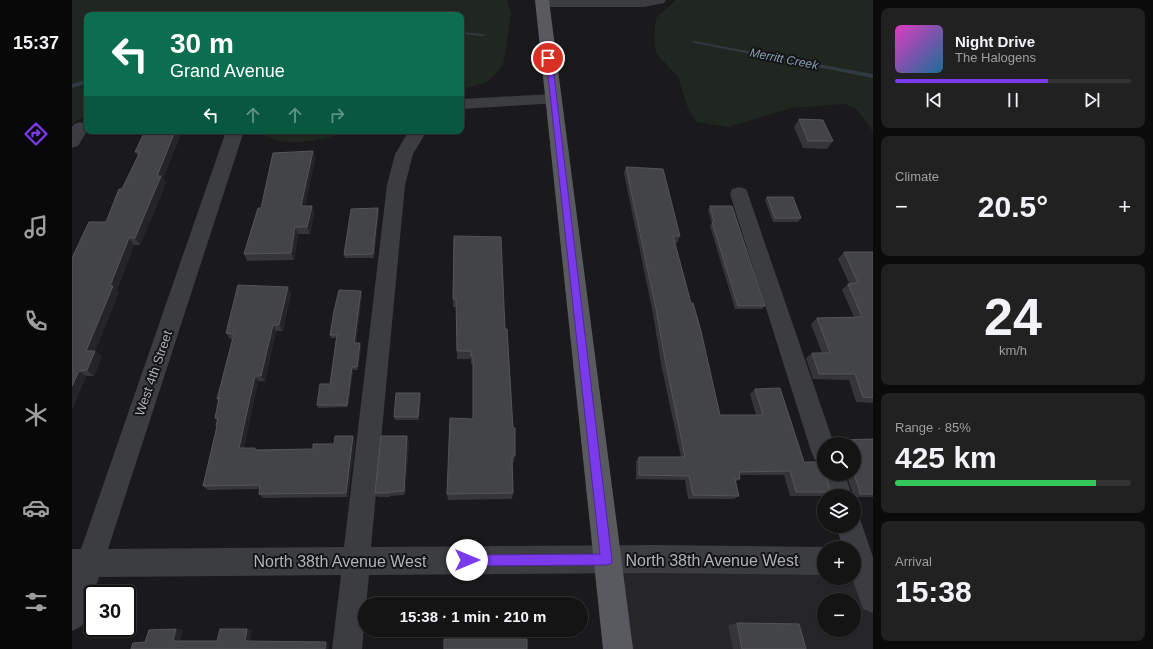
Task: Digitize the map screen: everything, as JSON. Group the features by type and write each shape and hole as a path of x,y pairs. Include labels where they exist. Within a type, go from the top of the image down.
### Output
{"main road":[{"path":"542,2 606,560 618,649"}],"street":[{"path":"542,2 644,3 658,0"},
{"path":"464,104 553,99"},
{"name":"West 4th Street","path":"72,616 81,563 234,134"},
{"path":"347,649 396,185 404,154 416,134"},
{"path":"739,194 819,437"},
{"path":"852,533 873,599"},
{"name":"North 38th Avenue West","path":"81,563 606,560 817,561"}],"shaded area":[{"path":"72,0 507,0 511,14 503,65 496,74 485,83 464,88 464,12 84,12 84,116 72,124"},
{"path":"676,0 873,0 873,132 858,110 845,104 791,108 728,127 696,122 688,108 678,77 656,53 654,35 656,18"},
{"path":"263,134 341,134 301,142 282,141"},
{"path":"606,560 817,561 817,585 860,585 873,599 873,649 618,649"}],"building":[{"path":"799,119 823,120 833,141 808,141"},
{"path":"144,134 174,134 157,176 161,176 135,238 129,238 110,286 113,286 86,351 95,351 87,370 79,371 72,386 72,258 89,222 106,222 119,189 122,189 140,152 135,152"},
{"path":"313,151 301,206 312,206 307,227 295,227 291,253 244,254 258,208 261,208 273,153"},
{"path":"626,167 663,169 680,236 673,236 691,303 693,303 701,331 720,415 763,415 755,389 780,388 804,462 817,462 817,481 827,481 830,489 817,489 817,492 796,492 790,471 739,472 740,479 735,479 739,496 693,495 689,476 639,475 639,457 685,457"},
{"path":"767,197 793,197 801,218 775,218"},
{"path":"710,206 732,206 765,306 738,306 712,222 714,222"},
{"path":"378,208 373,254 344,255 351,209"},
{"path":"454,236 501,237 505,329 507,329 513,428 515,428 515,456 512,456 513,493 447,494 450,418 473,419 473,356 471,356 471,351 457,351 456,299 453,299"},
{"path":"844,252 873,252 873,398 863,397 855,374 819,374 812,353 830,353 817,318 862,317 848,284 858,283"},
{"path":"238,285 288,287 279,325 273,325 261,376 255,376 239,448 255,448 255,450 313,449 313,444 334,444 335,436 353,436 346,493 259,494 260,485 203,486 217,426 218,418 215,418 219,398 217,399 234,334 226,333"},
{"path":"339,290 361,291 354,343 360,343 357,367 352,367 347,405 317,405 320,384 330,384 337,335 330,335"},
{"path":"396,393 420,393 418,417 394,417"},
{"path":"381,436 407,436 404,491 375,493"},
{"path":"861,439 873,439 873,494 861,494 861,489 859,489 856,481 861,481"},
{"path":"737,623 799,624 806,649 742,649"},
{"path":"176,629 173,641 217,641 220,629 247,629 245,641 326,642 325,649 131,649 133,643 145,642 149,630"},
{"path":"444,639 527,639 527,649 444,649"}],"waterway":[{"name":"Merritt Creek","path":"464,33 483,35"},
{"name":"Merritt Creek","path":"695,42 873,76"},
{"name":"Merritt Creek","path":"72,86 84,82"}],"route":[{"path":"467,560 606,560 563,174 548,58"}]}
